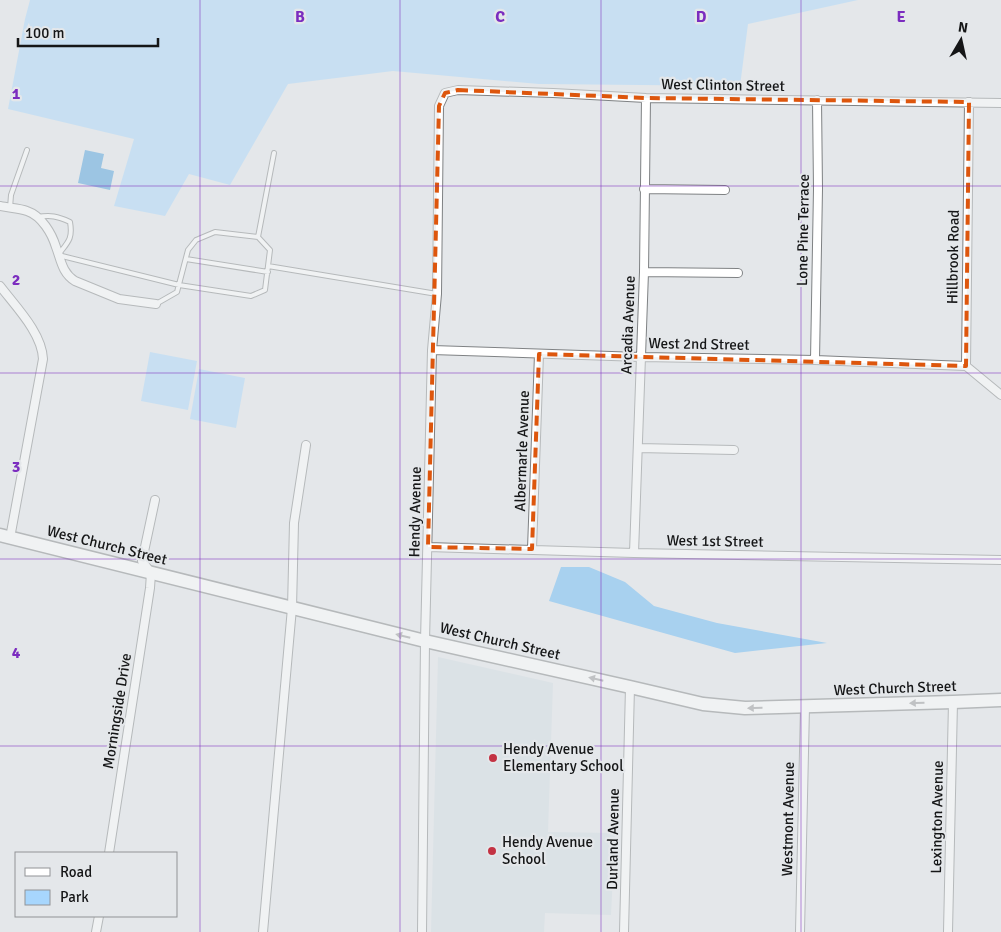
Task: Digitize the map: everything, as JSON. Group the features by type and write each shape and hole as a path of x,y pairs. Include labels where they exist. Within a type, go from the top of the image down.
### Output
{"main road":[{"name":"West Church Street","path":"5,537 425,641 703,704 745,708 1001,700"}],"street":[{"name":"West Clinton Street","path":"445,93 458,90 646,98 1001,103"},
{"name":"Hendy Avenue","path":"422,932 425,641 432,350 437,294 439,106 445,93"},
{"name":"Arcadia Avenue","path":"634,553 644,272 646,98"},
{"name":"Lone Pine Terrace","path":"815,360 818,190 817,100"},
{"name":"Hillbrook Road","path":"966,366 969,102"},
{"path":"644,189 725,190"},
{"path":"0,206 28,211 43,222 51,234 61,265 70,278 120,298 156,304"},
{"path":"644,272 738,273"},
{"path":"0,286 36,333 42,349 43,359 5,537"},
{"name":"West 2nd Street","path":"432,350 966,366"},
{"name":"Albermarle Avenue","path":"532,549 539,354"},
{"path":"966,366 1001,395"},
{"path":"263,932 292,608 294,523 306,445"},
{"path":"638,448 734,450"},
{"path":"151,574 142,561 156,500"},
{"name":"West 1st Street","path":"428,547 1001,560"},
{"name":"Morningside Drive","path":"109,852 151,574"},
{"name":"Durland Avenue","path":"624,932 630,687"},
{"name":"Lexington Avenue","path":"948,932 953,702"},
{"name":"Westmont Avenue","path":"800,932 805,707"},
{"path":"96,932 99,917"}],"lane":[{"path":"10,208 11,195 27,150"},
{"path":"258,238 274,153"},
{"path":"37,217 50,215 70,222 70,240 58,255 179,285 251,296 265,290 270,250 258,238 216,232 196,240 188,250 186,259 179,285 177,292 156,304"},
{"path":"186,259 268,272"},
{"path":"268,266 437,294"}],"highlighted area":[{"path":"458,90 646,98 969,102 966,366 539,354 532,549 428,547 439,106 445,93"}],"shaded area":[{"path":"85,150 104,154 101,168 114,171 110,190 78,183"},
{"path":"561,567 589,567 625,582 654,606 717,623 827,643 735,653 549,601"},
{"name":"Hendy Avenue Elementary School","path":"438,657 553,683 548,832 615,833 611,915 545,913 544,932 431,932"}],"green space":[{"path":"30,0 858,0 748,24 740,86 539,84 393,71 288,84 230,185 189,174 165,216 114,206 134,139 8,109"},
{"path":"150,352 197,361 188,410 141,401"},
{"path":"199,369 245,378 236,428 190,419"}],"place":[{"name":"Hendy Avenue Elementary School","path":"493,758"},
{"name":"Hendy Avenue School","path":"492,851"}]}
